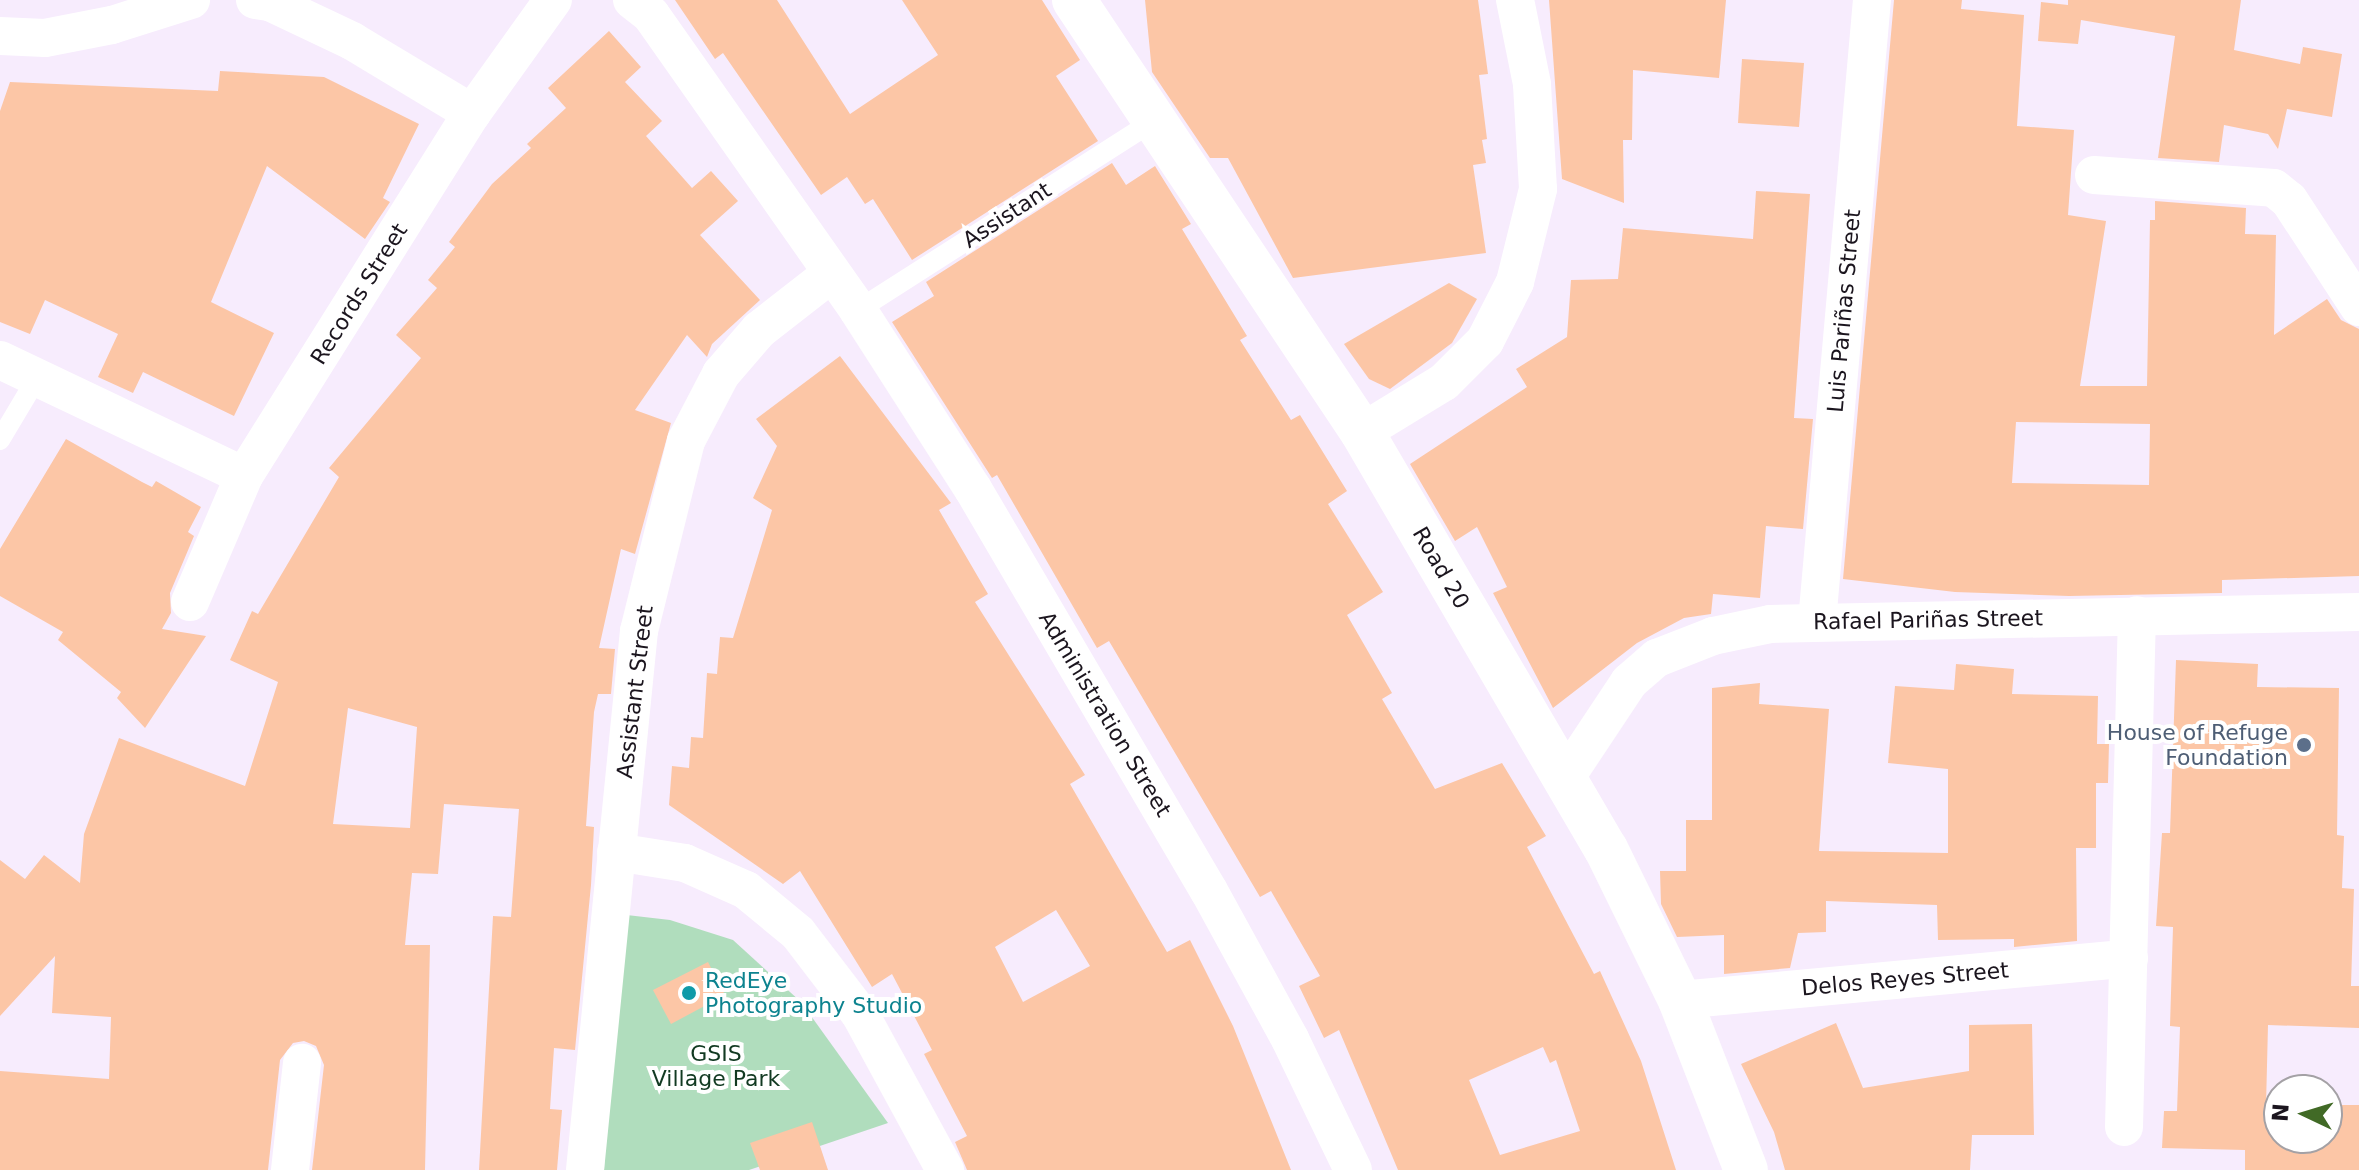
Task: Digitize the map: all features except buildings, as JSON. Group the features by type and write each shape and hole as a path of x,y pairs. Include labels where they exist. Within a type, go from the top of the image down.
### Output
{"street":[{"path":"0,36 45,38 112,25 191,0"},
{"path":"255,0 270,2 352,41 472,113"},
{"name":"Records Street","path":"190,602 244,476 472,113 553,0"},
{"path":"632,0 651,15 831,274"},
{"name":"Road 20","path":"1074,0 1157,119 1362,432 1606,849 1680,1000 1746,1170"},
{"path":"1362,432 1454,372 1485,341 1515,282 1538,189 1532,84 1515,0"},
{"name":"Luis Pariñas Street","path":"1817,622 1872,0"},
{"path":"2094,175 2274,188 2289,200 2359,307"},
{"name":"Administration Street","path":"831,274 858,310 973,489 1209,891 1290,1039 1353,1170"},
{"name":"Assistant Street","path":"585,1170 639,631 686,441 721,374 759,330 831,274"},
{"path":"0,360 244,476"},
{"name":"Rafael Pariñas Street","path":"1564,780 1629,682 1657,658 1713,636 1770,624 1817,622 2359,612"},
{"path":"2124,1127 2137,615"},
{"path":"616,852 685,863 746,890 798,933 860,1014 945,1170"},
{"name":"Delos Reyes Street","path":"1680,1000 2129,958"},
{"path":"290,1170 302,1063"}],"lane":[{"name":"Assistant","path":"858,310 1157,119"},
{"path":"0,440 37,378"}],"green space":[{"name":"GSIS Village Park","path":"618,914 670,920 733,940 801,1002 888,1123 749,1170 604,1170"}],"place":[{"name":"House of Refuge Foundation","path":"2304,745"},
{"name":"RedEye Photography Studio","path":"689,993"}]}
